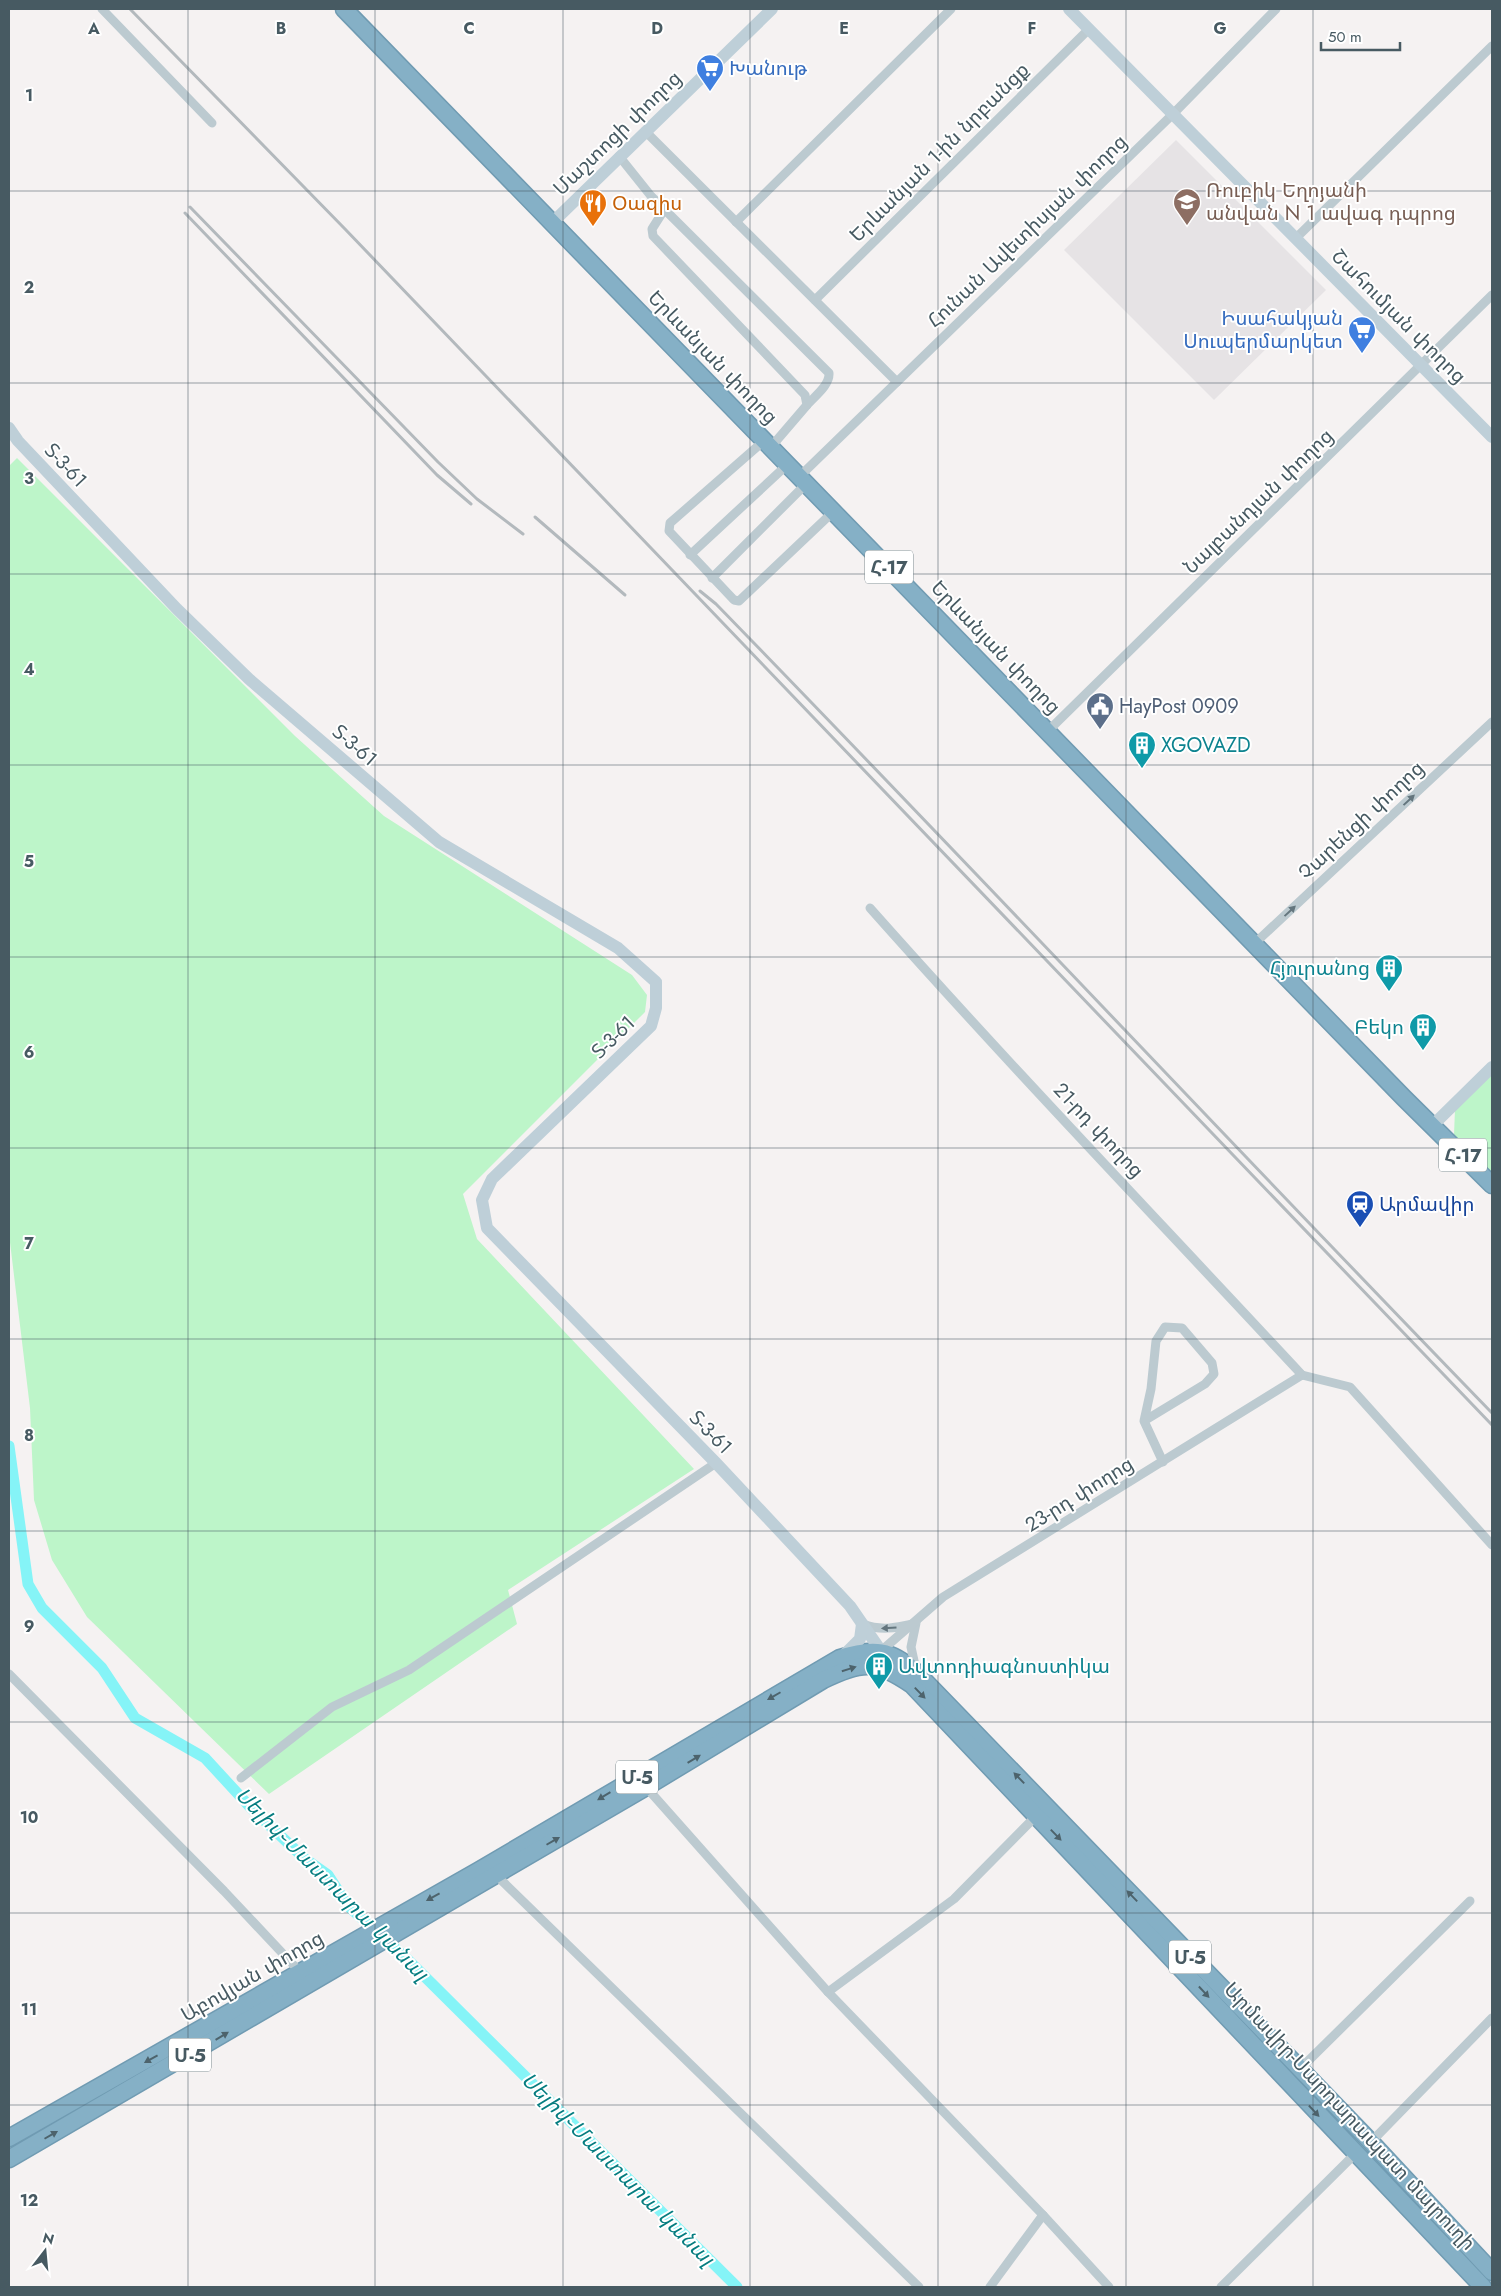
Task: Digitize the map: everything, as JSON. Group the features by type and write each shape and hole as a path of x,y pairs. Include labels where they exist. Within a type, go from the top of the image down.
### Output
{"highway":[{"name":"Երևանյան փողոց","path":"344,9 1398,1093 1434,1125 1492,1185"},
{"name":"Արմավիր-Սարդարապատ մայրուղի","path":"365,1944 841,1658 856,1652 880,1659 912,1685 1037,1815 1300,2069 1492,2272"},
{"name":"Արմավիր-Սարդարապատ մայրուղի","path":"402,1922 495,1874 646,1788 823,1680 845,1670 894,1656 916,1673 1144,1919 1355,2154 1483,2287"},
{"name":"Աբովյան փողոց","path":"9,2138 268,2000 301,1973 365,1944"},
{"name":"Աբովյան փողոց","path":"9,2159 268,2000 365,1944"}],"street":[{"path":"102,9 212,123"},
{"name":"Մաշտոցի փողոց","path":"553,222 772,9"},
{"path":"736,222 952,9"},
{"name":"Շահումյան փողոց","path":"1069,9 1492,436"},
{"name":"Հունան Ավետիսյան փողոց","path":"712,578 803,479 897,382 1173,114 1276,9"},
{"name":"Երևանյան 1-ին նրբանցք","path":"815,300 1088,28"},
{"path":"1296,238 1492,46"},
{"path":"645,131 897,382"},
{"path":"619,156 664,210 829,373 829,378 824,387 807,405 768,443 670,523 669,531 690,556 734,600 739,601 834,511"},
{"path":"664,210 652,229 653,236 778,364 805,395 807,405"},
{"name":"Նալբանդյան փողոց","path":"1048,731 1492,295"},
{"name":"Տ-3-61","path":"9,428 24,448 190,622 249,679 439,842 618,948 656,982 656,1008 651,1026 492,1178 482,1200 487,1228 716,1463 850,1606 862,1624 880,1659"},
{"path":"690,556 788,464"},
{"name":"Չարենցի փողոց","path":"1254,944 1492,722"},
{"name":"21-րդ փողոց","path":"870,908 975,1027 1036,1089 1302,1375"},
{"path":"1434,1125 1492,1067"},
{"path":"1144,1421 1205,1384 1214,1374 1212,1364 1182,1328 1165,1327 1156,1342 1144,1421 1163,1462"},
{"path":"1302,1375 1350,1387 1492,1545"},
{"name":"23-րդ փողոց","path":"880,1659 944,1597 1302,1375"},
{"path":"241,1778 332,1707 409,1670 716,1463"},
{"path":"841,1658 860,1639 862,1624 875,1629 896,1628 916,1623 911,1647 916,1673"},
{"path":"9,1674 224,1891 301,1973"},
{"path":"646,1788 828,1992 1043,2215 1109,2287"},
{"path":"828,1992 954,1899 1037,1815"},
{"path":"495,1874 919,2287"},
{"path":"1300,2069 1470,1901"},
{"path":"1371,2142 1492,2018"},
{"path":"1221,2287 1355,2154"},
{"path":"990,2287 1043,2215"}],"shaded area":[{"path":"1176,140 1326,290 1214,400 1064,250"}],"green space":[{"path":"17,458 295,736 384,816 632,975 647,995 645,1012 463,1194 477,1239 694,1469 508,1590 517,1624 269,1794 87,1617 52,1560 34,1500 30,1408 9,1234 9,466"},
{"path":"1492,1073 1492,1173 1454,1135 1455,1109"}],"waterway":[{"name":"Սելիվ֊Մաստարա կանալ","path":"9,1446 28,1584 42,1608 102,1668 135,1718 205,1758 251,1808 304,1858 328,1875 348,1906 404,1956 737,2287"}],"railway":[{"path":"130,9 345,229 1492,1425"},
{"path":"190,207 438,462 477,499 523,534"},
{"path":"185,213 437,475 471,504"},
{"path":"535,517 625,595"},
{"path":"700,591 716,604 814,705 1492,1413"}],"place":[{"name":"Խանութ","path":"710,92"},
{"name":"Ռուբիկ Եղոյանի անվան N 1 ավագ դպրոց","path":"1187,226"},
{"name":"Օազիս","path":"593,227"},
{"name":"Իսահակյան Սուպերմարկետ","path":"1362,354"},
{"name":"HayPost 0909","path":"1100,730"},
{"name":"XGOVAZD","path":"1142,769"},
{"name":"Հյուրանոց","path":"1389,992"},
{"name":"Բեկո","path":"1423,1051"},
{"name":"Արմավիր","path":"1360,1228"},
{"name":"Ավտոդիագնոստիկա","path":"879,1690"}]}
